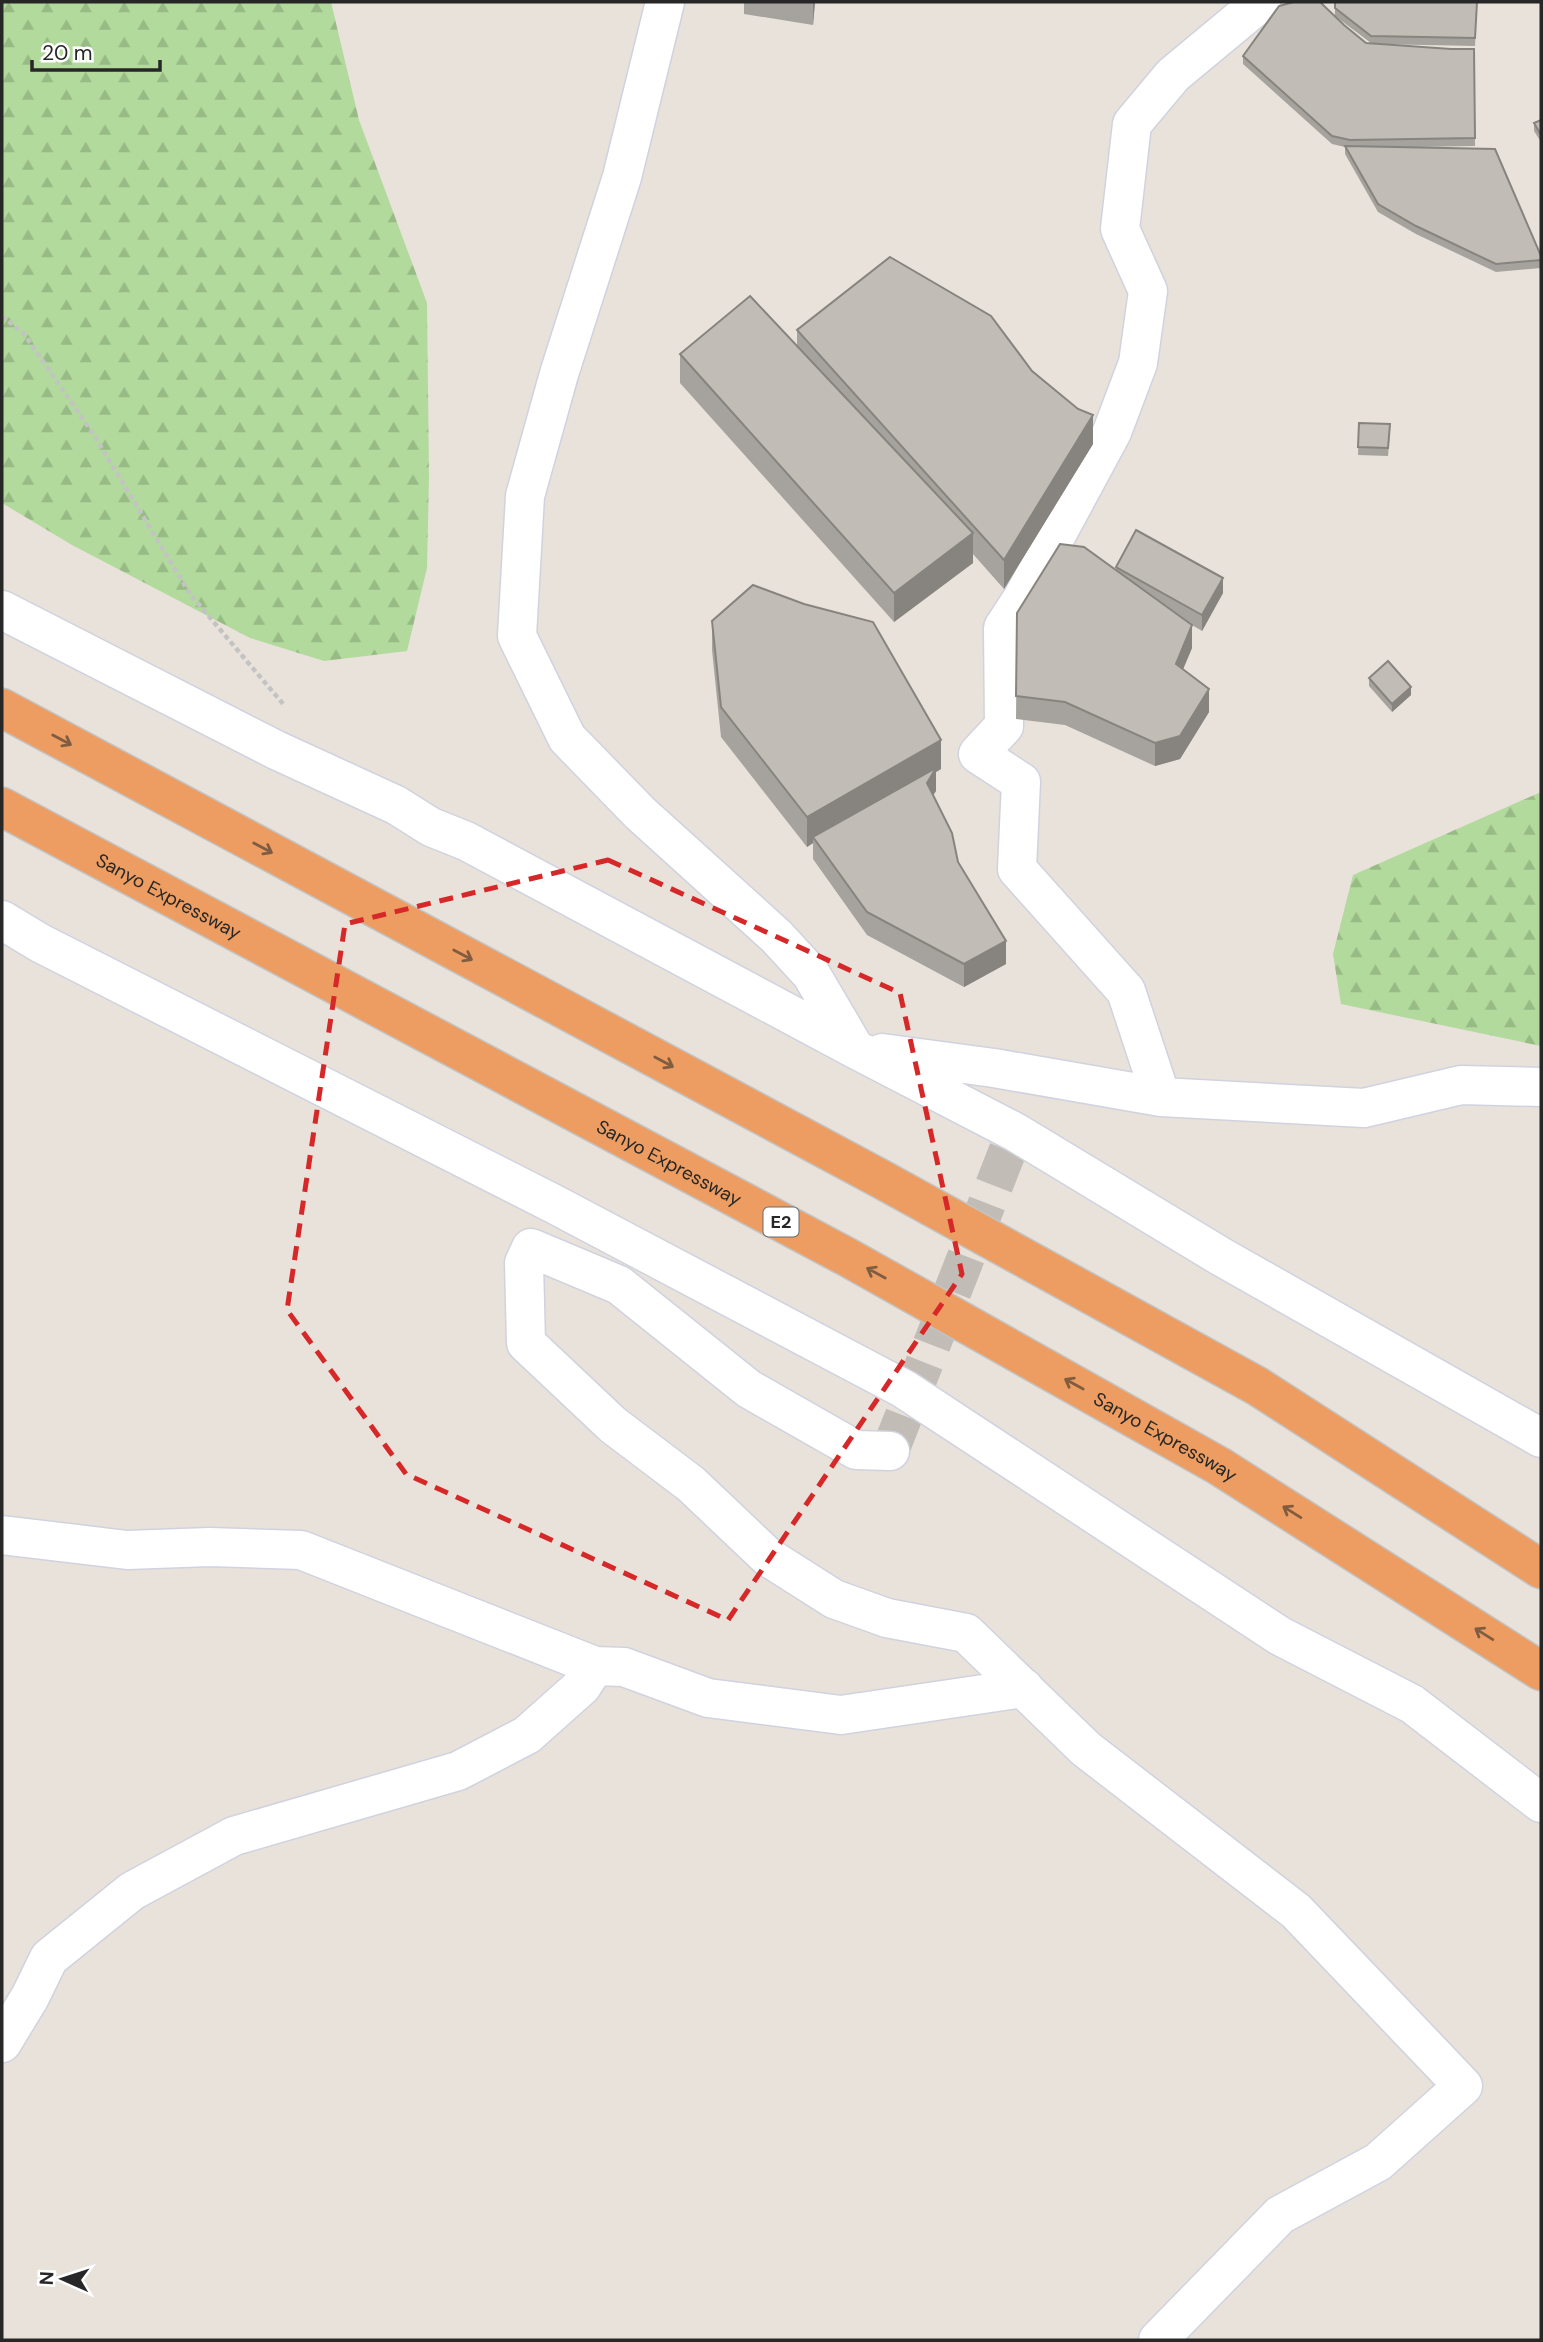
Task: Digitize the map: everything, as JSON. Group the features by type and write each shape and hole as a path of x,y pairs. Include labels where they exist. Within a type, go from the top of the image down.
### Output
{"highway":[{"path":"2,708 881,1179 1256,1385 1541,1569"},
{"name":"Sanyo Expressway","path":"2,807 847,1257 1219,1466 1541,1671"}],"street":[{"path":"665,2 622,177 559,374 525,496 517,635 567,738 640,813 777,937 811,974 855,1049"},
{"path":"1161,1097 1126,991 1017,869 1021,782 978,754 1004,726 1003,628 1022,599 1112,432 1138,363 1148,291 1120,229 1132,124 1173,75 1261,2"},
{"path":"2,610 276,750 396,805 431,827 466,841 1015,1132 1220,1256 1541,1438"},
{"path":"2,920 40,943 554,1204 904,1389 1280,1636 1412,1703 1541,1803"},
{"path":"855,1049 994,1068 1161,1097 1364,1108 1461,1085 1541,1087"},
{"path":"890,1451 856,1450 749,1389 619,1285 531,1248 524,1263 526,1343 613,1425 691,1484 768,1557 834,1599 887,1618 966,1633 1086,1749 1296,1911 1463,2087 1378,2162 1280,2215 1158,2340"},
{"path":"2,1535 127,1550 210,1547 300,1550 595,1666 624,1667 708,1698 841,1715 1024,1688"},
{"path":"2,2043 30,1997 48,1958 132,1891 234,1836 458,1772 527,1735 582,1686 595,1666"}],"path":[{"path":"2,316 24,334 92,432 190,594 288,710"}],"highlighted area":[{"path":"608,860 900,993 962,1274 728,1620 406,1474 287,1310 345,924"}],"green space":[{"path":"2,2 331,2 359,120 427,303 427,568 407,651 324,661 250,638 72,545 2,503"},
{"path":"1541,792 1541,1046 1341,1004 1333,954 1353,875"}],"building":[{"path":"1294,2 1320,2 1366,43 1474,49 1475,138 1350,140 1332,136 1243,56 1279,6"},
{"path":"1335,2 1477,2 1475,38 1371,36 1335,8"},
{"path":"1541,120 1541,135 1534,123"},
{"path":"1345,146 1495,149 1541,260 1496,264 1416,226 1378,204"},
{"path":"890,257 991,316 1032,371 1078,409 1093,415 1004,560 797,330"},
{"path":"750,296 973,533 894,593 680,354"},
{"path":"1359,423 1390,424 1388,448 1358,447"},
{"path":"1136,530 1223,578 1202,615 1116,567"},
{"path":"1060,544 1084,547 1192,625 1176,664 1209,689 1180,736 1155,743 1065,702 1016,696 1017,613"},
{"path":"753,585 804,604 873,622 941,740 807,817 721,707 712,621"},
{"path":"1388,661 1411,687 1392,704 1369,678"},
{"path":"936,768 927,783 952,833 958,862 1006,941 964,964 867,912 813,837"}],"tunnel":[{"path":"890,1451 1015,1132"}]}
